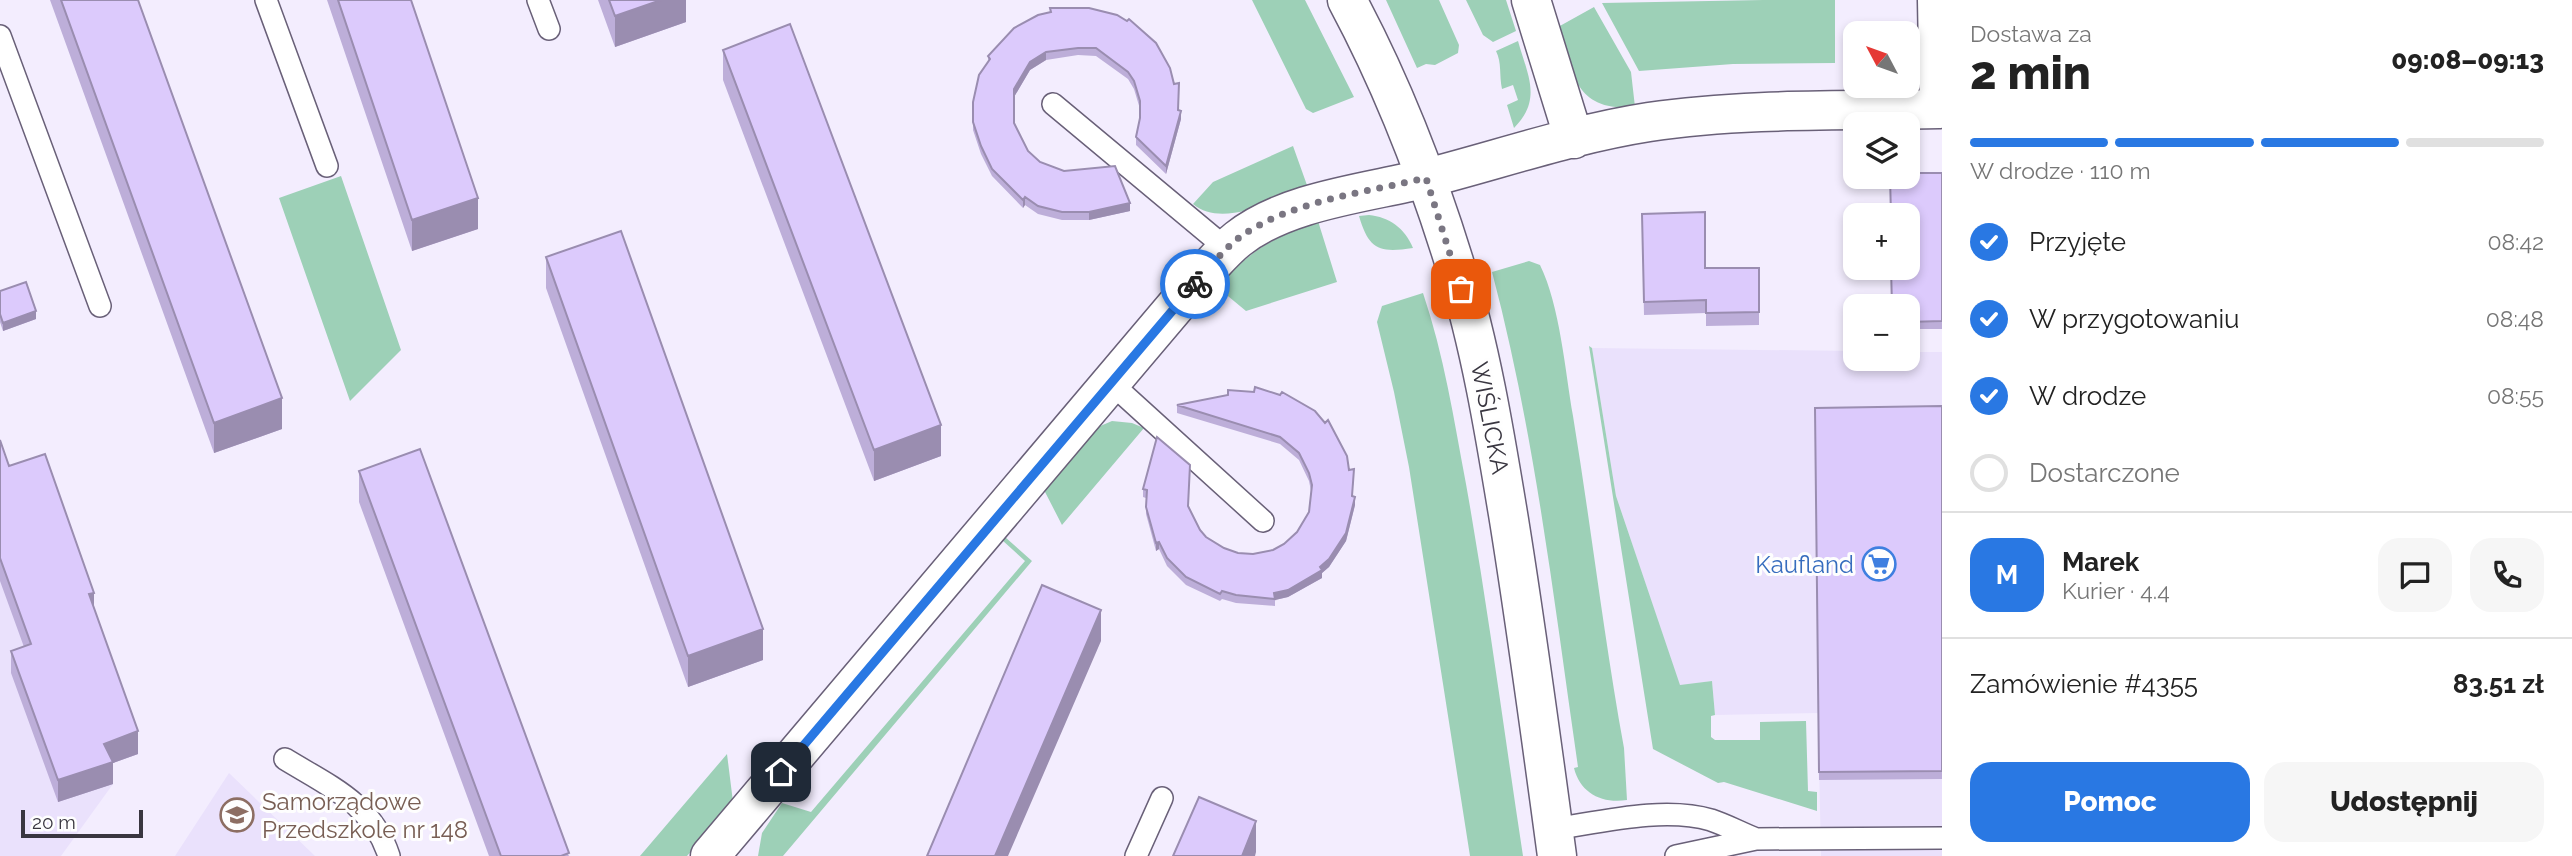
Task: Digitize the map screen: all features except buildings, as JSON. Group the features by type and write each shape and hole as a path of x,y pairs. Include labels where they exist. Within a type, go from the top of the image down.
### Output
{"street":[{"name":"WIŚLICKA","path":"1348,0 1381,69 1426,178 1456,266 1483,374 1521,594 1556,843"},
{"path":"1531,0 1574,139"},
{"path":"710,856 1111,383 1227,249 1252,229 1276,217 1333,200 1426,178 1535,147 1645,123 1697,116 1941,109 1939,12"}],"lane":[{"path":"266,0 327,166"},
{"path":"538,0 549,29"},
{"path":"0,36 100,306"},
{"path":"1054,104 1227,249"},
{"path":"1111,383 1263,521"},
{"path":"285,759 362,809 378,828 388,856"},
{"path":"1136,856 1162,797"},
{"path":"1556,843 1644,817 1680,814 1710,820 1756,839"},
{"path":"1676,856 1756,839 1942,838"}],"shaded area":[{"path":"1592,348 1843,351 1843,371 1920,371 1920,352 1942,352 1942,856 1821,856 1818,713 1715,715 1712,681 1680,686 1616,496"},
{"path":"0,463 89,617 138,754 104,766 113,784 61,856 0,856"},
{"name":"Samorządowe Przedszkole nr 148","path":"229,773 315,856 175,856"}],"green space":[{"path":"1252,0 1305,0 1354,97 1313,113 1306,109"},
{"path":"1386,0 1439,0 1459,45 1458,53 1435,65 1426,64 1417,68"},
{"path":"1466,0 1506,0 1516,31 1493,42 1483,35"},
{"path":"1835,0 1835,63 1733,64 1639,71 1602,3"},
{"path":"1594,7 1631,72 1635,107 1615,107 1600,103 1588,96 1573,74 1558,27"},
{"path":"1518,41 1528,75 1530,96 1523,117 1514,128 1507,105 1518,100 1513,85 1502,89 1496,51"},
{"path":"1293,146 1308,188 1234,213 1205,211 1193,204 1213,182"},
{"path":"341,176 401,350 350,401 279,198"},
{"path":"1369,215 1396,225 1413,248 1392,250 1377,247 1367,236 1359,216"},
{"path":"1318,221 1337,282 1246,311 1217,287 1263,246"},
{"path":"1529,261 1540,265 1547,281 1561,339 1624,748 1627,800 1609,800 1593,795 1581,784 1574,768 1578,767 1532,456 1492,272"},
{"path":"1423,293 1443,364 1466,484 1523,856 1470,856 1409,467 1377,322 1382,306"},
{"path":"1589,346 1592,348 1616,496 1680,685 1712,681 1715,715 1711,716 1711,737 1715,740 1760,740 1760,722 1806,721 1808,791 1817,792 1817,811 1724,782 1718,783 1653,749"},
{"path":"1112,421 1132,423 1144,428 1062,525 1044,490 1098,427"},
{"path":"1005,537 1032,561 783,856 758,856 762,833 782,803 811,812 1025,561 1002,540"},
{"path":"727,754 733,802 687,856 640,856"}],"way so far":[{"path":"1195,284 1239,238 1276,217 1333,200 1426,178 1456,266 1461,289"}],"place":[{"name":"Kaufland","path":"1879,564"},
{"name":"Samorządowe Przedszkole nr 148","path":"237,815"}],"route":[{"path":"781,772 1195,284"}]}
